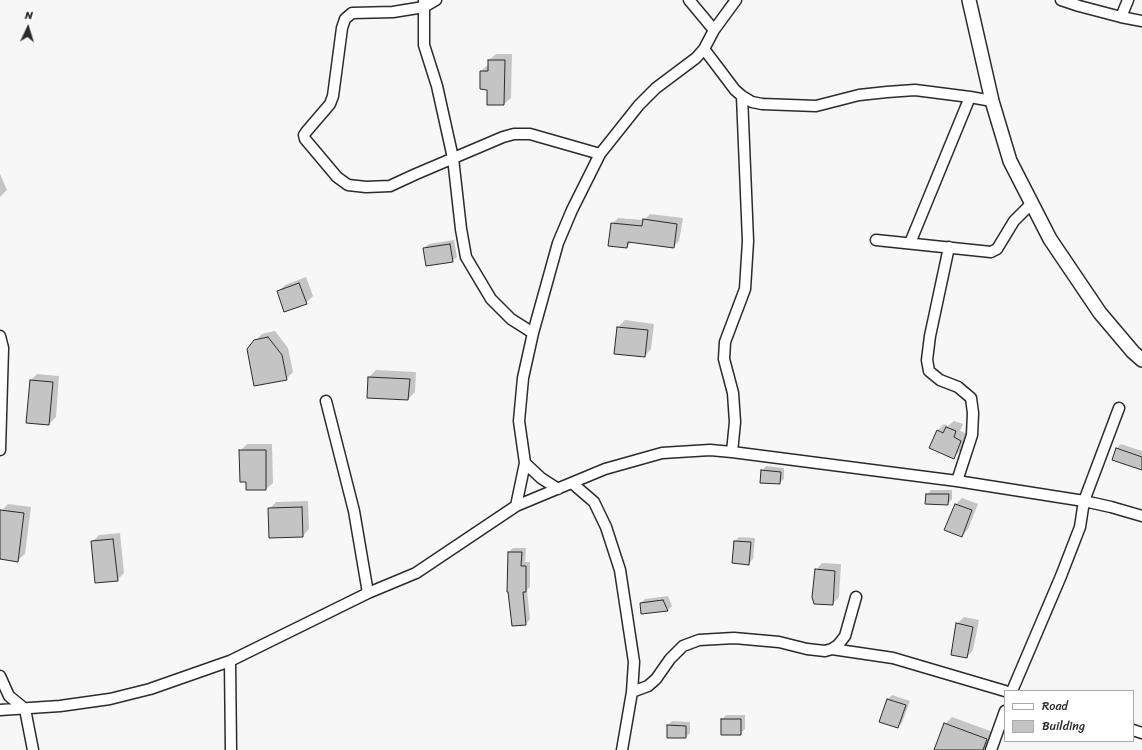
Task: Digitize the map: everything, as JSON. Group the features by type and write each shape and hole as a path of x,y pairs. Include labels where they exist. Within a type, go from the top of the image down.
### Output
{"street":[{"path":"436,0 393,12 352,13 345,19 342,28 330,104 304,135 305,139 337,177 348,185 366,187 390,186 453,158 514,134 530,134 600,154"},
{"path":"689,0 714,30"},
{"path":"516,506 525,463 519,421 523,378 533,333 558,243 572,210 600,154 640,105 656,88 696,58 704,49 714,30 736,0"},
{"path":"970,0 992,101 1010,161 1050,238 1100,313 1133,352 1142,360"},
{"path":"1061,0 1078,6 1142,21"},
{"path":"1121,17 1128,0"},
{"path":"424,4 424,45 437,86 453,158 461,229 466,257 491,299 511,319 533,333"},
{"path":"704,49 735,90 752,102 762,104 816,106 859,95 915,90 992,101"},
{"path":"732,452 735,422 733,393 724,359 725,342 745,289 748,241 742,96"},
{"path":"910,243 970,97"},
{"path":"876,240 991,252 997,249 1014,221 1032,203"},
{"path":"948,247 930,336 927,360 929,371 940,380 958,387 971,398 973,412 972,435 957,481"},
{"path":"0,336 3,348 0,450"},
{"path":"326,401 354,511 368,593"},
{"path":"1012,690 1064,569 1080,527 1084,501 1119,408"},
{"path":"8,696 1,710 60,706 110,699 150,689 230,661 368,593 416,573 516,506 605,469 662,453 710,450 732,452 957,481 1084,501 1142,516"},
{"path":"525,463 541,478 558,489"},
{"path":"572,483 594,502 606,527 620,570 634,662 632,692 622,750"},
{"path":"632,692 648,686 656,679 670,659 683,646 699,640 734,638 779,642 806,649 825,651 832,649 838,645 845,636 856,597"},
{"path":"832,649 893,658 1004,691"},
{"path":"230,661 230,750"},
{"path":"0,676 8,696 25,709 33,750"},
{"path":"991,750 1004,714"}],"building":[{"path":"488,60 505,60 504,105 487,105 487,90 480,89 480,71 488,71"},
{"path":"643,219 677,224 674,248 628,242 627,248 608,246 611,223 642,226"},
{"path":"450,244 453,262 426,266 423,248"},
{"path":"299,283 307,304 284,312 277,291"},
{"path":"617,327 648,330 645,357 614,354"},
{"path":"268,337 282,355 287,380 254,386 247,349 254,340"},
{"path":"368,377 410,379 408,400 367,398"},
{"path":"30,380 53,382 49,425 26,423"},
{"path":"946,427 956,431 954,437 961,441 954,459 929,448 937,430 943,433"},
{"path":"1116,448 1142,457 1142,470 1112,460"},
{"path":"239,450 266,450 266,490 246,490 246,482 240,482"},
{"path":"761,470 781,472 780,484 760,483"},
{"path":"926,494 949,494 948,505 925,504"},
{"path":"955,504 972,510 962,537 944,530"},
{"path":"302,507 303,537 269,538 268,508"},
{"path":"0,510 24,513 18,562 0,559"},
{"path":"113,539 118,581 95,583 91,541"},
{"path":"734,541 751,542 749,565 732,563"},
{"path":"508,552 522,552 521,566 526,566 526,592 523,592 526,625 512,626 507,592"},
{"path":"815,569 835,571 833,605 814,604 812,597"},
{"path":"663,600 668,611 641,614 640,603"},
{"path":"956,623 973,627 967,658 951,655"},
{"path":"887,699 906,705 898,728 879,722"},
{"path":"721,719 741,719 741,735 721,735"},
{"path":"944,723 987,739 983,750 934,750"},
{"path":"667,725 686,726 686,738 667,738"}]}
